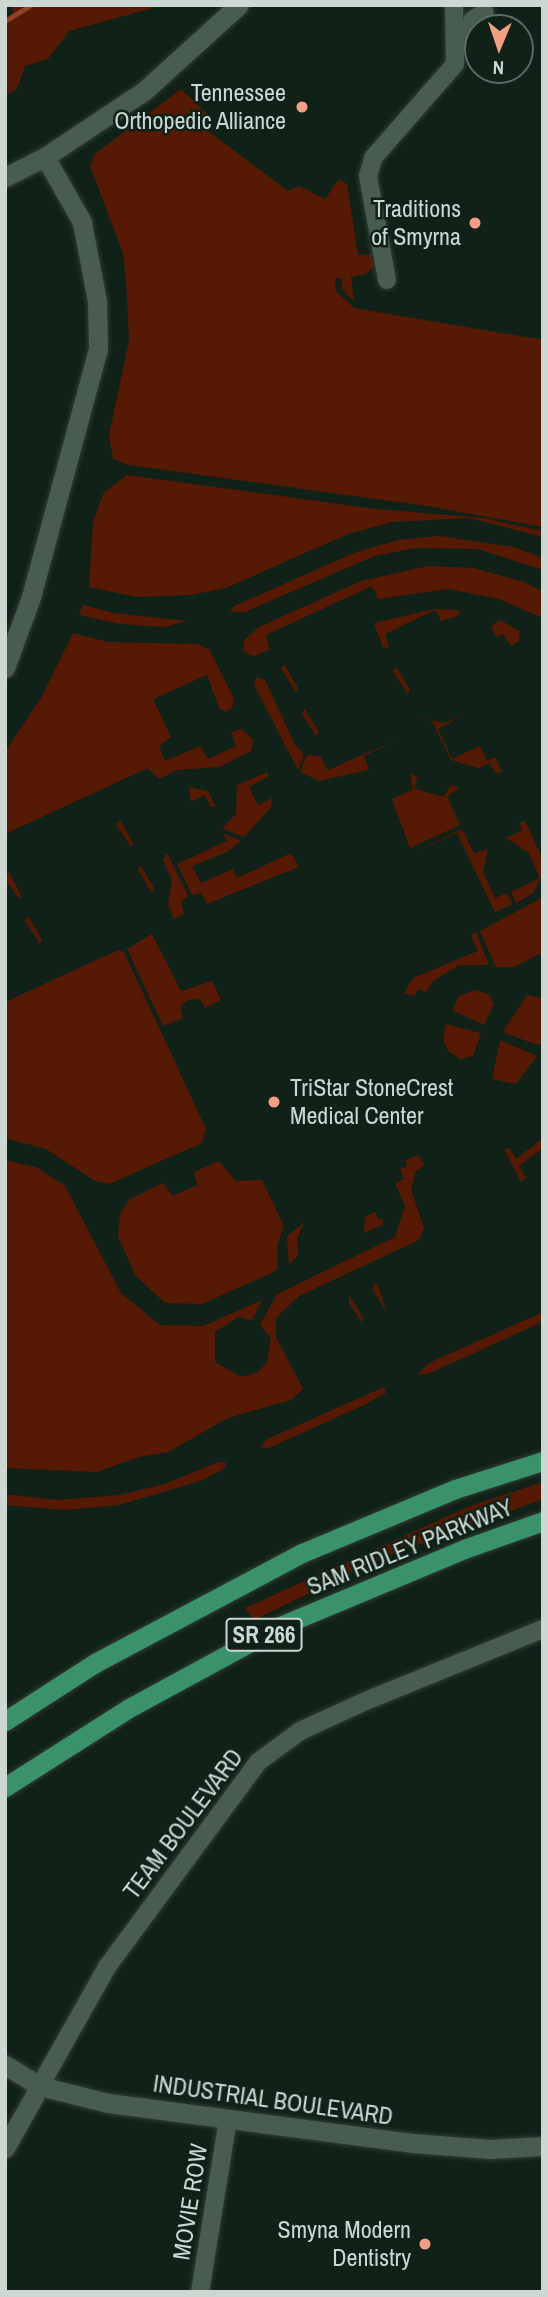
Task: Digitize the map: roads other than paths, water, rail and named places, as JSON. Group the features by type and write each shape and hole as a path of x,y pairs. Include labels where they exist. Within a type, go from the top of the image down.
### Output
{"main road":[{"name":"SAM RIDLEY PARKWAY","path":"5,1721 95,1663 302,1553 455,1489 543,1461"},
{"name":"SAM RIDLEY PARKWAY","path":"5,1787 129,1708 280,1626 464,1549 543,1521"}],"street":[{"path":"5,177 45,157 144,91 239,5"},
{"path":"387,280 368,176 373,158 455,64 458,46 453,5"},
{"path":"458,46 473,20 485,12"},
{"path":"5,668 31,597 98,349 96,288 82,222 45,157"},
{"name":"TEAM BOULEVARD","path":"5,2148 107,1967 258,1762 300,1731 543,1629"},
{"name":"INDUSTRIAL BOULEVARD","path":"5,2065 40,2086 108,2103 413,2143 490,2149 543,2146"},
{"name":"MOVIE ROW","path":"200,2292 228,2120"}],"waterway":[{"path":"5,21 31,5"}],"place":[{"name":"Tennessee Orthopedic Alliance","path":"302,107"},
{"name":"Traditions of Smyrna","path":"475,223"},
{"name":"TriStar StoneCrest Medical Center","path":"274,1102"},
{"name":"Smyna Modern Dentistry","path":"425,2244"}]}
